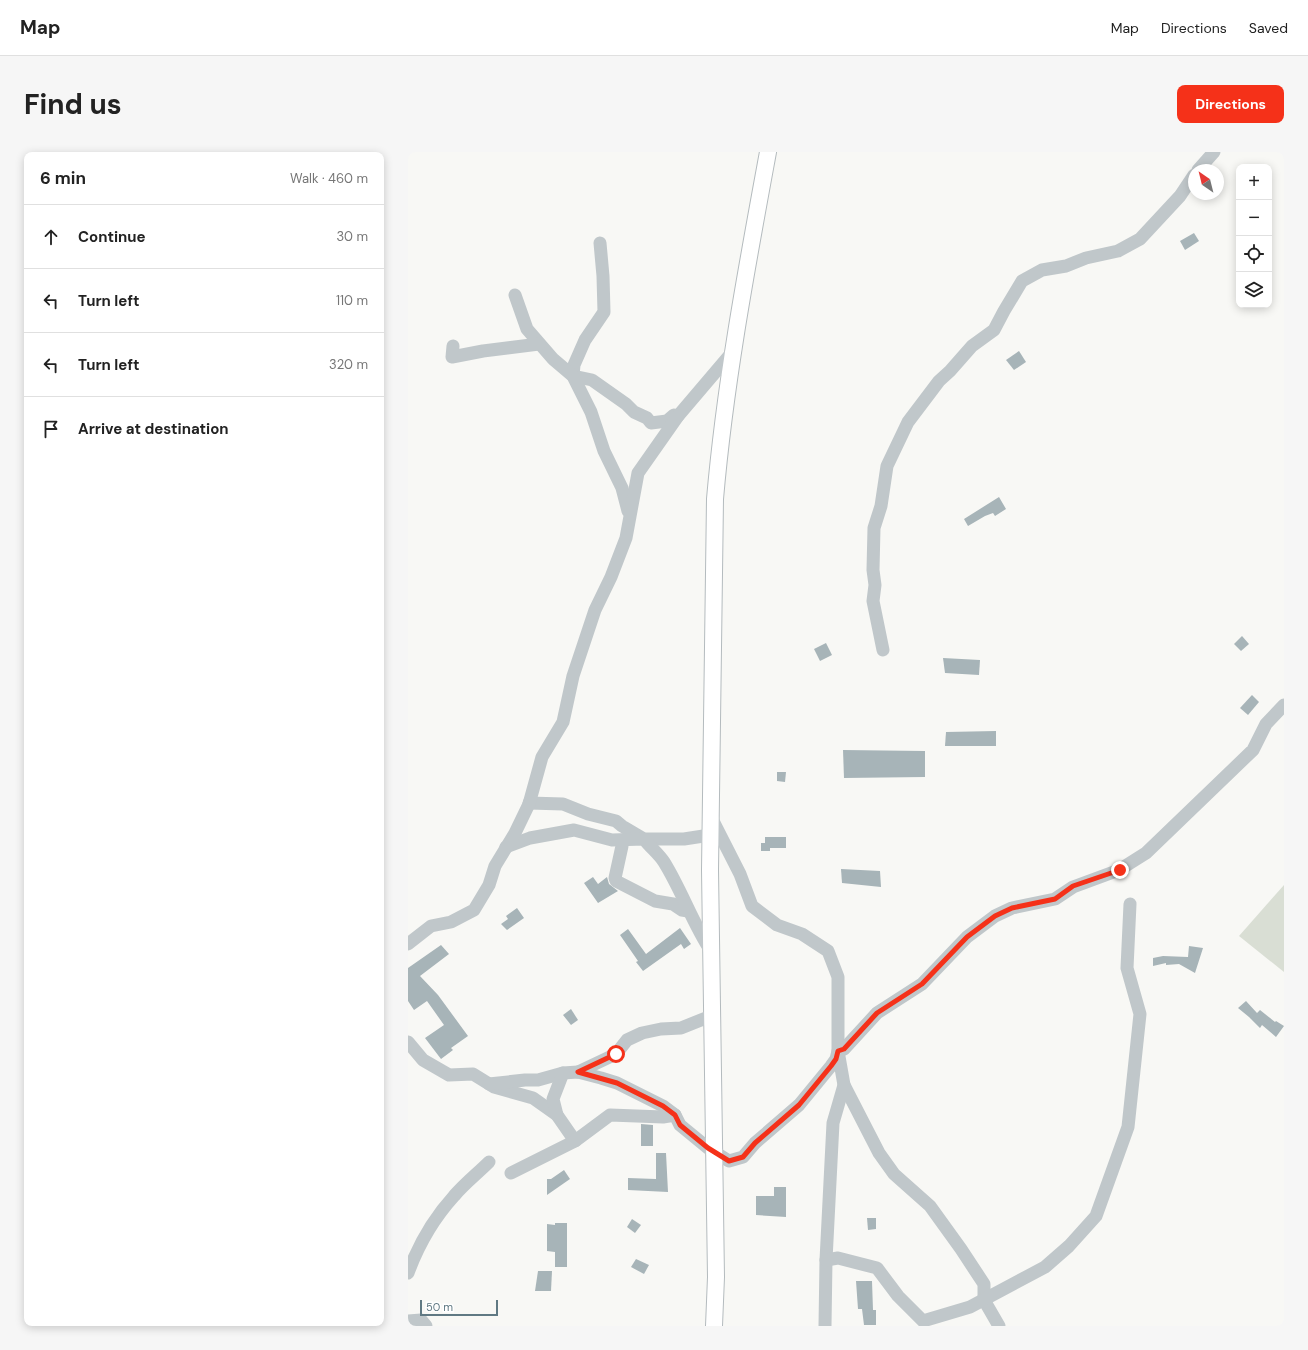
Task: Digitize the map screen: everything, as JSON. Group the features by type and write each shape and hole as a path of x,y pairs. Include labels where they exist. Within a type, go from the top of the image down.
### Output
{"main road":[{"path":"714,1326 716,1277 711,1016 710,816 716,499 720,447 768,152"}],"street":[{"path":"1203,164 1214,152"},
{"path":"883,650 873,601 875,585 873,570 874,528 881,506 886,466 900,436 912,417 934,387 950,371 960,358 972,346 994,330 1022,282 1042,270 1066,266 1086,258 1118,251 1140,239 1180,196 1188,184"},
{"path":"573,376 574,365 585,340 604,312 604,276 600,243"},
{"path":"515,295 527,329 539,344 573,376 591,412 604,451 622,488 628,508 630,525"},
{"path":"453,346 451,351 452,357 483,351 539,344"},
{"path":"408,944 431,926 451,922 474,910 489,885 495,866 529,803 542,757 563,722 573,676 595,610 611,576 630,525 638,473 678,416 735,348"},
{"path":"573,376 592,380 626,404 634,412 647,418 651,423 667,421 674,415 678,416"},
{"path":"838,1051 844,1049 877,1013 922,984 967,937 995,916 1012,908 1055,899 1073,886 1120,870 1146,853 1253,750 1266,724 1284,705"},
{"path":"529,803 563,804 588,814 616,821 644,839 664,862 677,885 688,911 711,951"},
{"path":"710,816 740,874 752,906 777,925 802,934 828,951 838,977 838,1051 844,1085 872,1140 894,1174 930,1206 984,1284 984,1300 999,1326"},
{"path":"506,847 530,838 574,830 605,839 621,841 644,839 684,839 710,835"},
{"path":"621,841 622,846 615,878 616,881 655,901 673,904 682,910 688,911"},
{"path":"826,1260 838,1258 877,1268 898,1296 923,1323 970,1307 1045,1267 1069,1246 1096,1216 1128,1127 1140,1014 1127,968 1130,904"},
{"path":"578,1072 616,1054 627,1040 642,1033 661,1029 682,1028 711,1016"},
{"path":"408,1042 430,1065 449,1075 473,1074 489,1084 534,1098 556,1115 575,1142"},
{"path":"489,1084 538,1080 563,1073 578,1072 617,1083 663,1106 675,1115 680,1125 708,1148 729,1161 743,1157 755,1143 799,1105 831,1066 836,1059 838,1051"},
{"path":"556,1115 553,1099 563,1073"},
{"path":"825,1326 826,1260 833,1123 844,1085"},
{"path":"511,1173 575,1142 610,1115 663,1117 675,1115"},
{"path":"408,1272 434,1222 454,1196 489,1162"},
{"path":"408,1321 421,1320 426,1326"}],"shaded area":[{"path":"1284,885 1284,972 1239,936"}],"building":[{"path":"1194,233 1199,241 1185,250 1180,241"},
{"path":"1019,351 1026,362 1014,370 1006,360"},
{"path":"999,497 1006,509 995,516 993,513 985,516 968,526 964,519"},
{"path":"1242,636 1249,644 1241,651 1234,644"},
{"path":"826,643 832,655 820,661 814,649"},
{"path":"943,658 980,660 979,675 945,673"},
{"path":"1252,695 1259,702 1248,715 1240,708"},
{"path":"996,731 996,746 945,746 946,732"},
{"path":"843,750 925,751 925,777 844,778"},
{"path":"777,772 786,772 785,782 777,781"},
{"path":"765,837 786,837 786,848 770,848 770,851 761,851 761,843 765,843"},
{"path":"841,869 880,871 881,887 842,883"},
{"path":"593,877 598,884 607,877 609,884 618,891 598,903 584,883"},
{"path":"517,908 524,918 507,930 501,924 508,919 506,916"},
{"path":"680,928 691,944 684,949 681,944 643,971 620,935 628,929 646,954"},
{"path":"441,945 449,954 420,976 438,995 468,1036 451,1048 453,1050 441,1059 425,1038 444,1025 427,1001 414,1010 408,1001 408,968"},
{"path":"1189,946 1203,948 1195,973 1179,964 1166,965 1166,963 1153,966 1153,958 1163,956 1188,957"},
{"path":"1246,1001 1257,1013 1260,1010 1275,1022 1276,1021 1284,1026 1276,1037 1262,1025 1260,1028 1238,1008"},
{"path":"571,1009 578,1020 571,1025 563,1015"},
{"path":"641,1124 653,1125 653,1146 641,1146"},
{"path":"656,1153 666,1153 668,1192 628,1190 628,1178 656,1179"},
{"path":"564,1170 570,1179 547,1195 547,1179 551,1179"},
{"path":"774,1187 786,1187 786,1217 756,1215 756,1196 774,1196"},
{"path":"867,1218 876,1218 876,1229 868,1230"},
{"path":"632,1219 641,1225 635,1233 627,1227"},
{"path":"555,1223 567,1223 567,1267 555,1267 555,1252 547,1251 547,1224 555,1225"},
{"path":"636,1259 649,1265 644,1274 631,1267"},
{"path":"538,1271 552,1271 551,1291 535,1291"},
{"path":"856,1281 872,1281 873,1310 876,1310 876,1325 864,1325 862,1309 858,1309"}],"route":[{"path":"616,1054 578,1072 617,1083 663,1106 675,1115 680,1125 708,1148 729,1161 743,1157 755,1143 799,1105 831,1066 836,1059 838,1051 844,1049 869,1020 885,1007 922,984 948,955 967,937 995,916 1012,908 1055,899 1073,886 1120,870"}]}
